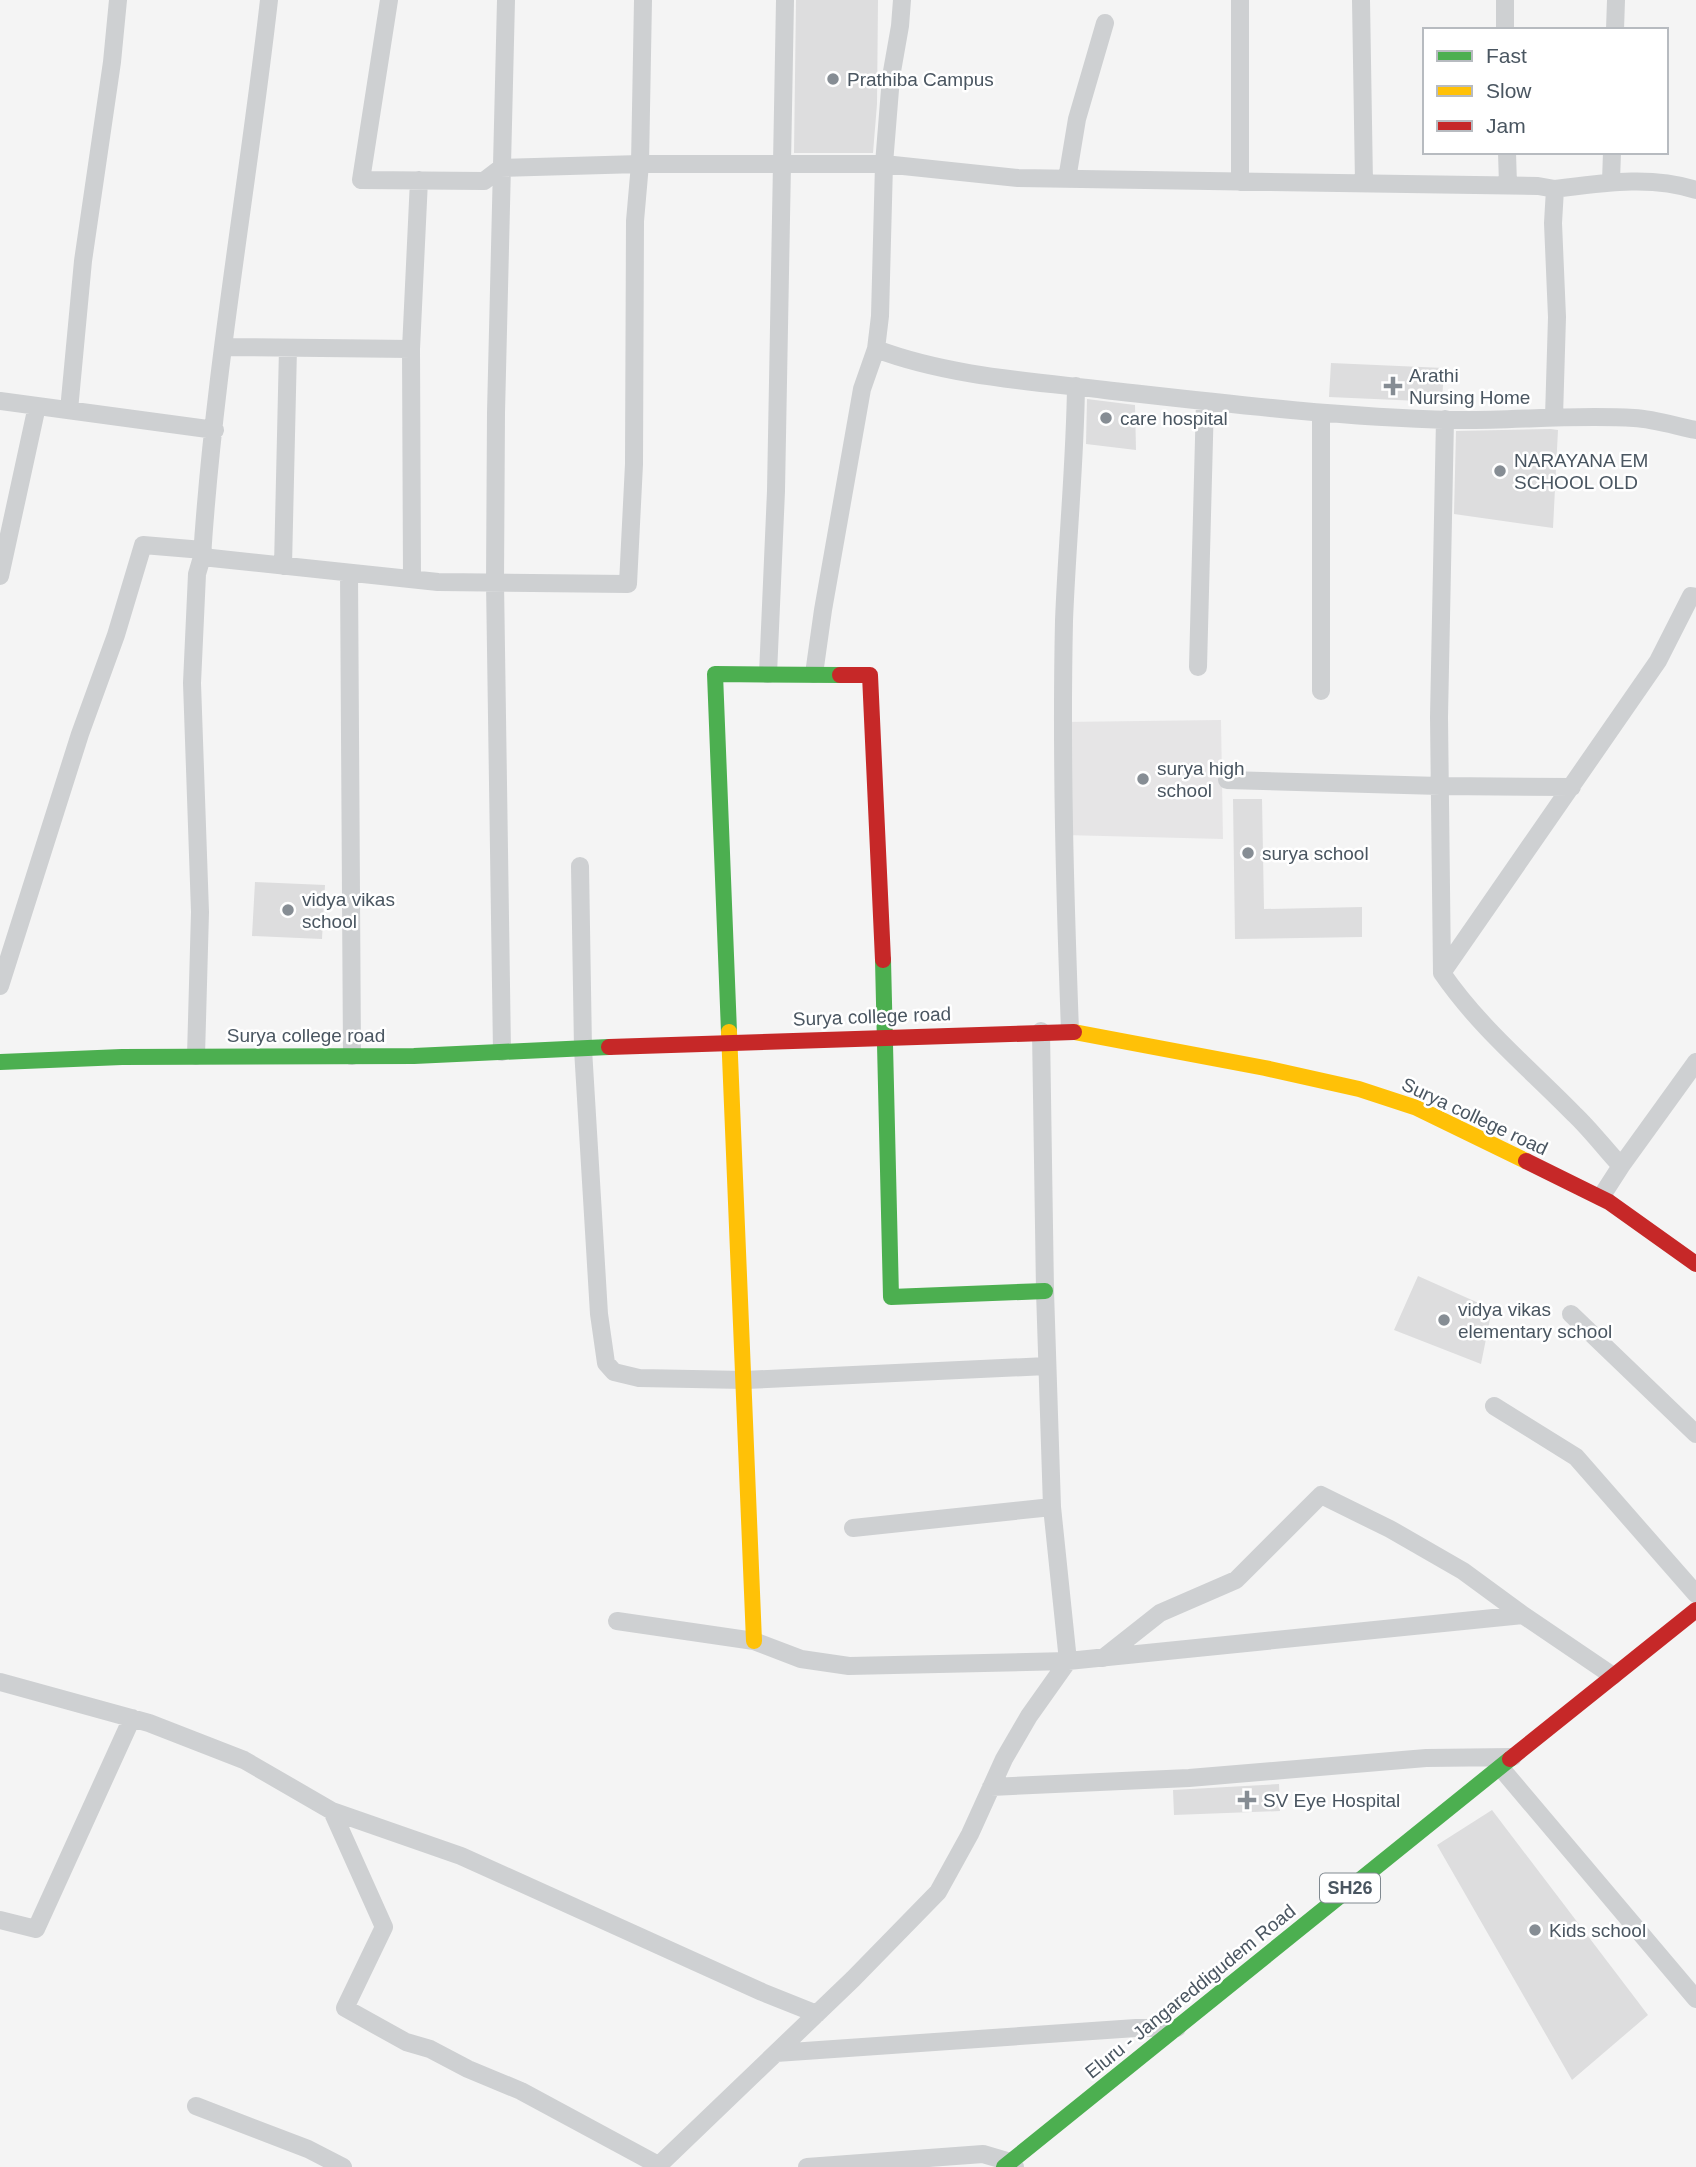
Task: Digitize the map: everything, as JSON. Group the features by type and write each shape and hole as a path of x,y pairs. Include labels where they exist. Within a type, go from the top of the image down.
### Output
{"street":[{"path":"69,410 83,261 112,62 118,0"},
{"path":"196,1056 200,912 192,683 197,574 202,553 223,347 269,0"},
{"path":"389,0 361,180 484,181 501,168 783,163 884,164 1018,178 1508,185 1555,189 1611,181 1674,182 1696,190"},
{"path":"502,1052 495,582 506,0"},
{"path":"0,986 143,545 283,566 412,579 628,584 634,464 635,221 640,164 643,0"},
{"path":"768,674 776,491 785,0"},
{"path":"814,674 822,610 862,390 876,349 880,316 884,164 891,77 902,0"},
{"path":"1240,0 1240,182"},
{"path":"1361,0 1364,183"},
{"path":"1505,0 1505,28"},
{"path":"1615,28 1616,0"},
{"path":"1067,179 1077,119 1105,23"},
{"path":"1507,154 1508,185"},
{"path":"1611,181 1612,154"},
{"path":"412,579 411,349 419,180"},
{"path":"1555,189 1555,416"},
{"path":"223,347 411,349"},
{"path":"283,566 288,348"},
{"path":"876,349 906,361 945,369 1321,413 1445,419 1555,416 1636,418 1696,430"},
{"path":"1070,1031 1063,762 1065,621 1076,386"},
{"path":"0,401 215,430"},
{"path":"1198,667 1205,401"},
{"path":"0,576 37,406"},
{"path":"1321,413 1321,691"},
{"path":"1445,419 1439,716 1442,973 1462,1002 1519,1063 1575,1114 1621,1166"},
{"path":"349,573 352,1056"},
{"path":"1442,973 1658,661 1691,596 1696,597"},
{"path":"754,1641 715,674 870,675 886,1037 891,1297 1045,1291"},
{"path":"1227,780 1572,788"},
{"path":"580,866 583,1048 599,1314 606,1363 614,1372 639,1378 745,1380 1047,1366"},
{"path":"332,1811 384,1927 345,2008 406,2042 430,2049 468,2069 521,2091 658,2166 817,2014 938,1892 1029,1716 1068,1661 1052,1507 1041,1031"},
{"name":"Surya college road","path":"0,1062 196,1056 414,1056 1070,1031 1359,1088 1417,1108 1601,1198 1696,1264"},
{"path":"1601,1198 1696,1062"},
{"path":"1571,1314 1696,1434"},
{"path":"1494,1406 1576,1457 1696,1594"},
{"path":"1103,1658 1160,1613 1236,1580 1321,1495 1390,1529 1463,1571 1613,1676"},
{"path":"853,1528 1052,1507"},
{"name":"Eluru - Jangareddigudem Road","path":"1010,2165 1696,1610"},
{"path":"617,1621 754,1641 801,1659 849,1666 1068,1661 1523,1615"},
{"path":"0,1682 132,1718 244,1760 332,1811 461,1856 762,1992 817,2014"},
{"path":"0,1920 36,1929 132,1718"},
{"path":"991,1787 1189,1777 1426,1758 1507,1762 1696,2000"},
{"path":"776,2053 1136,2028 1177,2028"},
{"path":"196,2106 308,2149 343,2167"},
{"path":"807,2167 984,2154 1010,2165"}],"shaded area":[{"name":"surya high school","path":"1221,720 1223,839 1064,835 1063,722"}],"building":[{"name":"Prathiba Campus","path":"796,0 878,0 877,104 873,153 794,153"},
{"path":"1331,363 1444,368 1442,402 1329,397"},
{"name":"care hospital","path":"1087,399 1135,405 1136,450 1086,444"},
{"name":"NARAYANA EM SCHOOL OLD","path":"1558,430 1553,528 1454,514 1456,431"},
{"name":"surya school","path":"1233,799 1262,799 1264,909 1362,907 1362,937 1235,939"},
{"name":"vidya vikas school","path":"255,882 325,885 322,939 252,936"},
{"name":"vidya vikas elementary school","path":"1418,1276 1492,1309 1481,1364 1394,1330"},
{"path":"1279,1784 1280,1811 1174,1815 1173,1790"},
{"name":"Kids school","path":"1492,1810 1648,2015 1572,2080 1437,1845"}],"traffic: fast":[{"path":"729,1032 715,674 840,675"},
{"path":"883,960 891,1297 1045,1291"},
{"path":"0,1062 122,1057 414,1056 609,1047"},
{"path":"1004,2167 1510,1759"}],"traffic: slow":[{"path":"729,1032 754,1641"},
{"path":"1074,1032 1265,1068 1359,1089 1417,1108 1526,1161"}],"traffic: jam":[{"path":"840,675 870,675 883,960"},
{"path":"609,1047 1074,1032"},
{"path":"1526,1161 1609,1202 1696,1264"},
{"path":"1510,1759 1696,1610"}],"place":[{"name":"Prathiba Campus","path":"833,79"},
{"name":"Arathi Nursing Home","path":"1393,386"},
{"name":"care hospital","path":"1106,418"},
{"name":"NARAYANA EM SCHOOL OLD","path":"1500,471"},
{"name":"surya high school","path":"1143,779"},
{"name":"surya school","path":"1248,853"},
{"name":"vidya vikas school","path":"288,910"},
{"name":"vidya vikas elementary school","path":"1444,1320"},
{"name":"SV Eye Hospital","path":"1247,1800"},
{"name":"Kids school","path":"1535,1930"}]}
